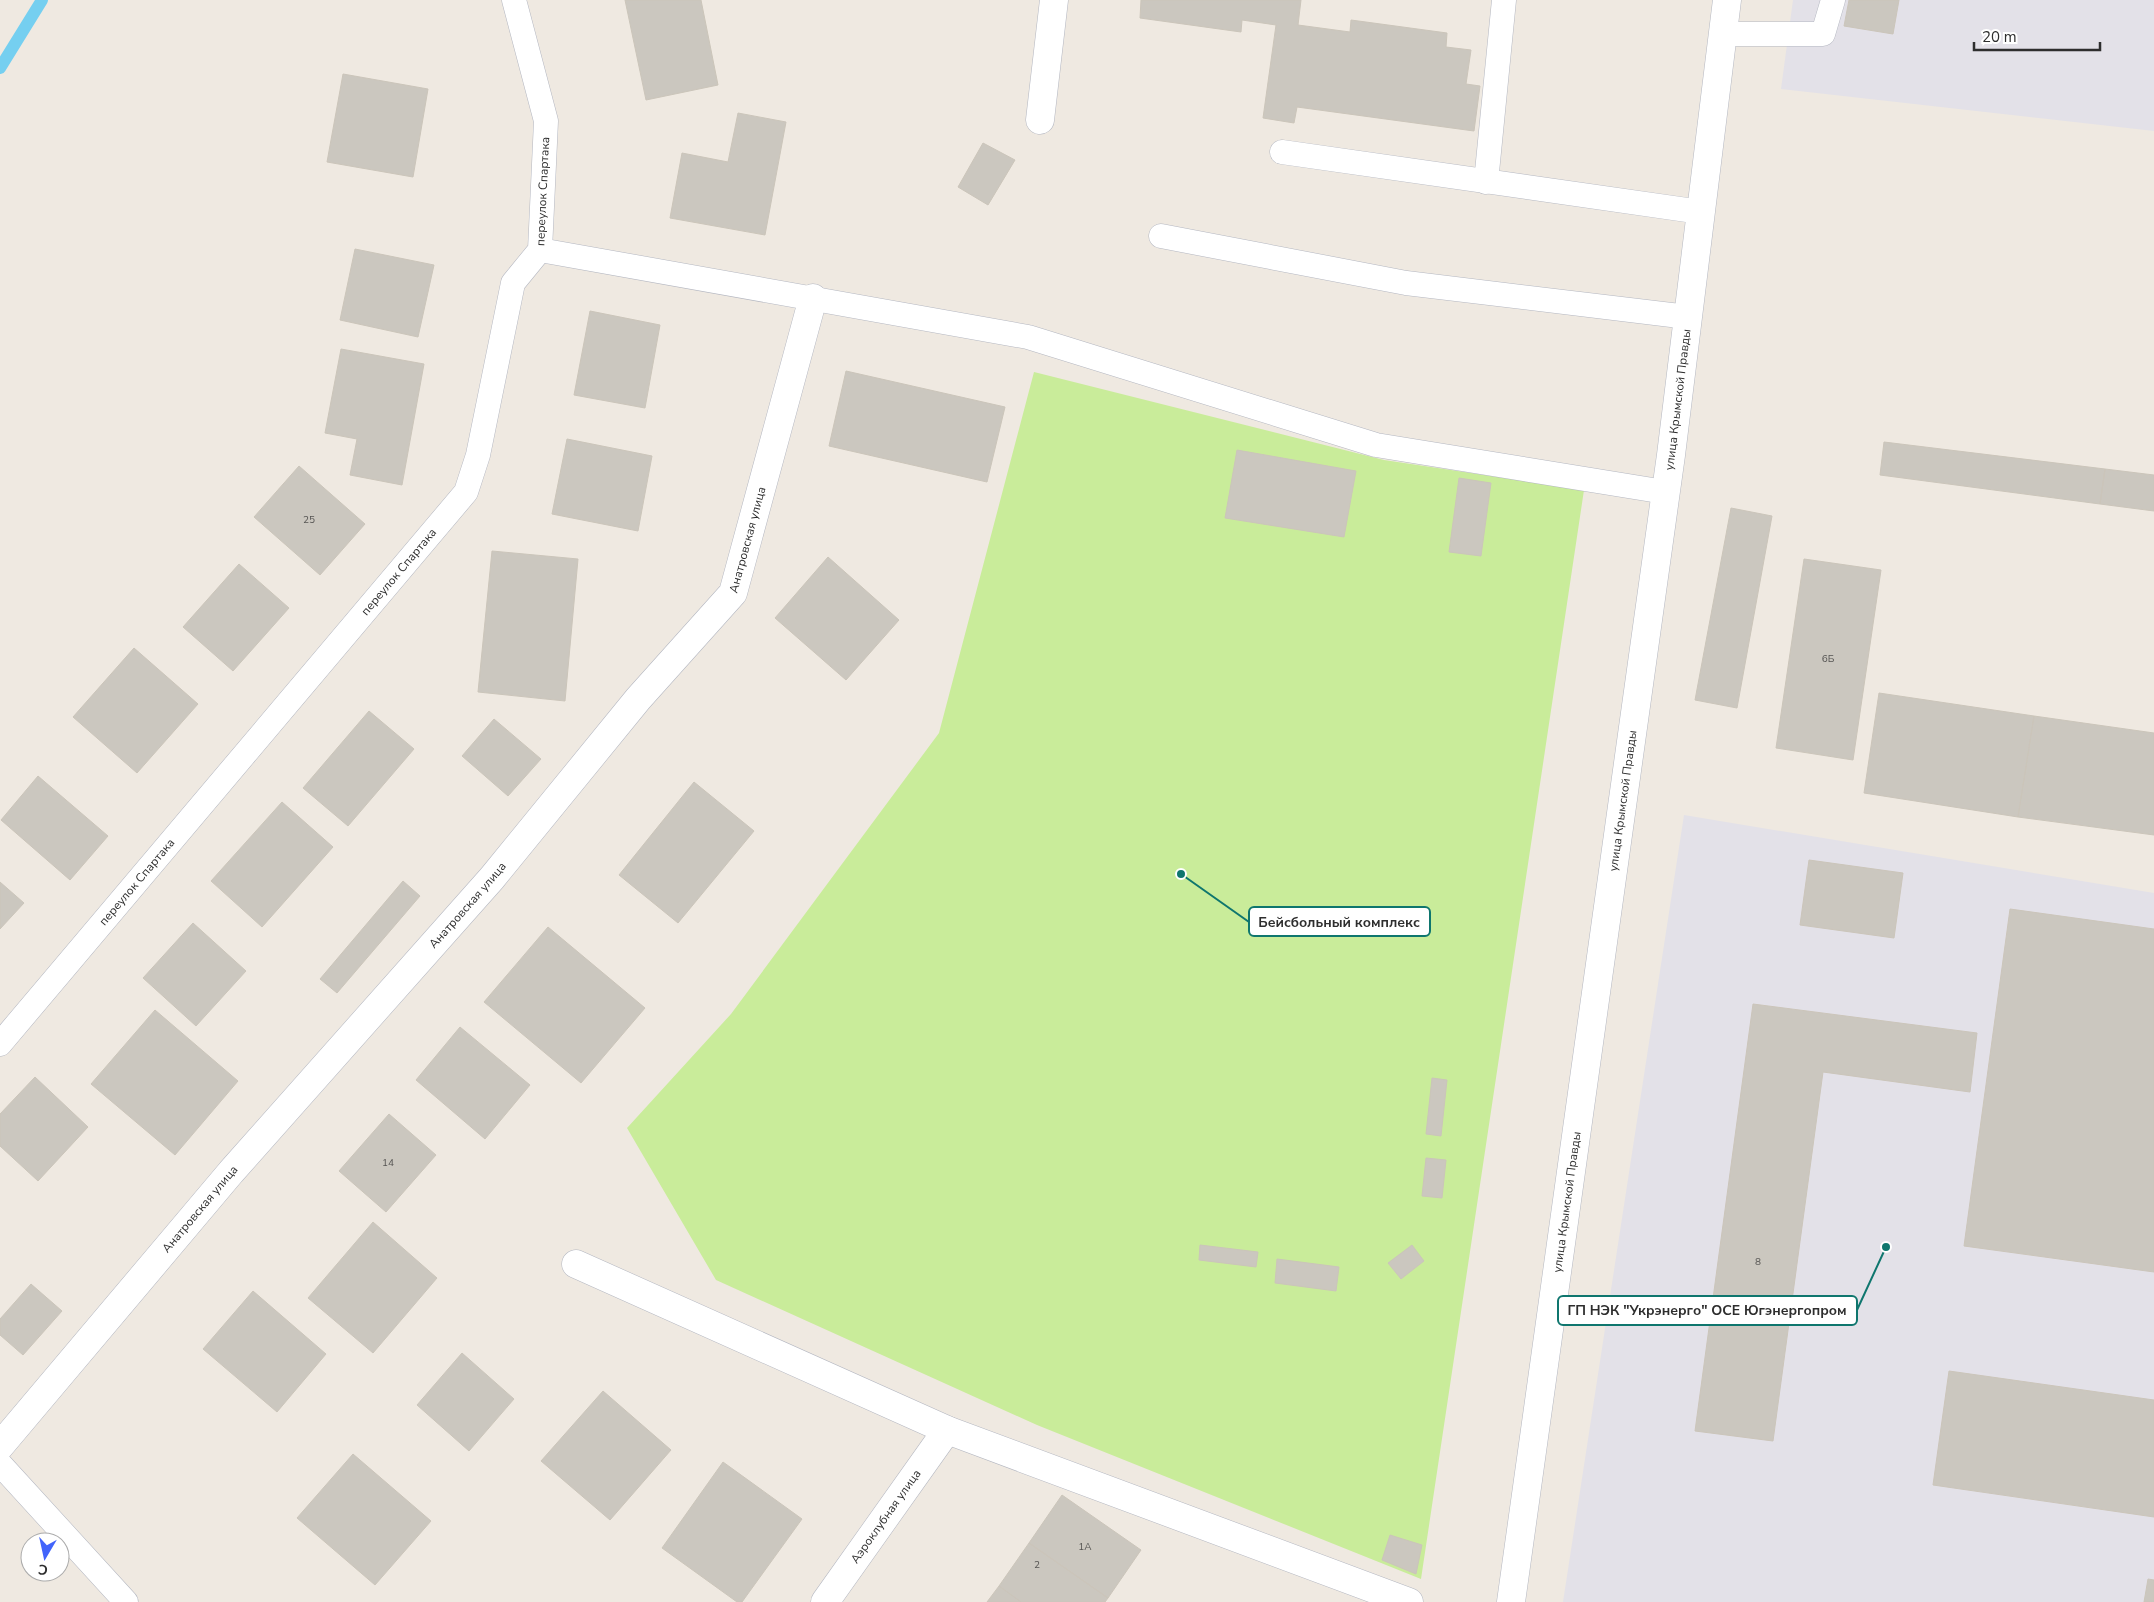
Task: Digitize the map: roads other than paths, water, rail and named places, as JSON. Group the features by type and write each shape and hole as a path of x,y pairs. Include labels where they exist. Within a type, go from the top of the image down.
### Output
{"street":[{"path":"1040,120 1054,0"},
{"name":"улица Крымской Правды","path":"1511,1602 1665,492 1728,0"},
{"name":"Анатровская улица","path":"0,1446 225,1180 492,878 638,698 733,593 813,298"},
{"path":"576,1264 947,1430 1410,1602"},
{"name":"Аэроклубная улица","path":"825,1602 947,1430"}],"lane":[{"name":"переулок Спартака","path":"0,1044 466,492 478,455 513,283 540,250 546,121 514,0"},
{"path":"1486,182 1504,0"},
{"path":"1723,34 1823,34 1833,0"},
{"path":"1282,152 1701,212"},
{"path":"1161,236 1406,283 1688,317"},
{"path":"540,250 1028,337 1376,444 1665,492"},
{"path":"0,1464 126,1602"}],"waterway":[{"path":"0,68 42,0"}],"place":[{"name":"Бейсбольный комплекс","path":"1181,874"},
{"name":"ГП НЭК \"Укрэнерго\" ОСЕ Югэнергопром","path":"1886,1247"}]}
